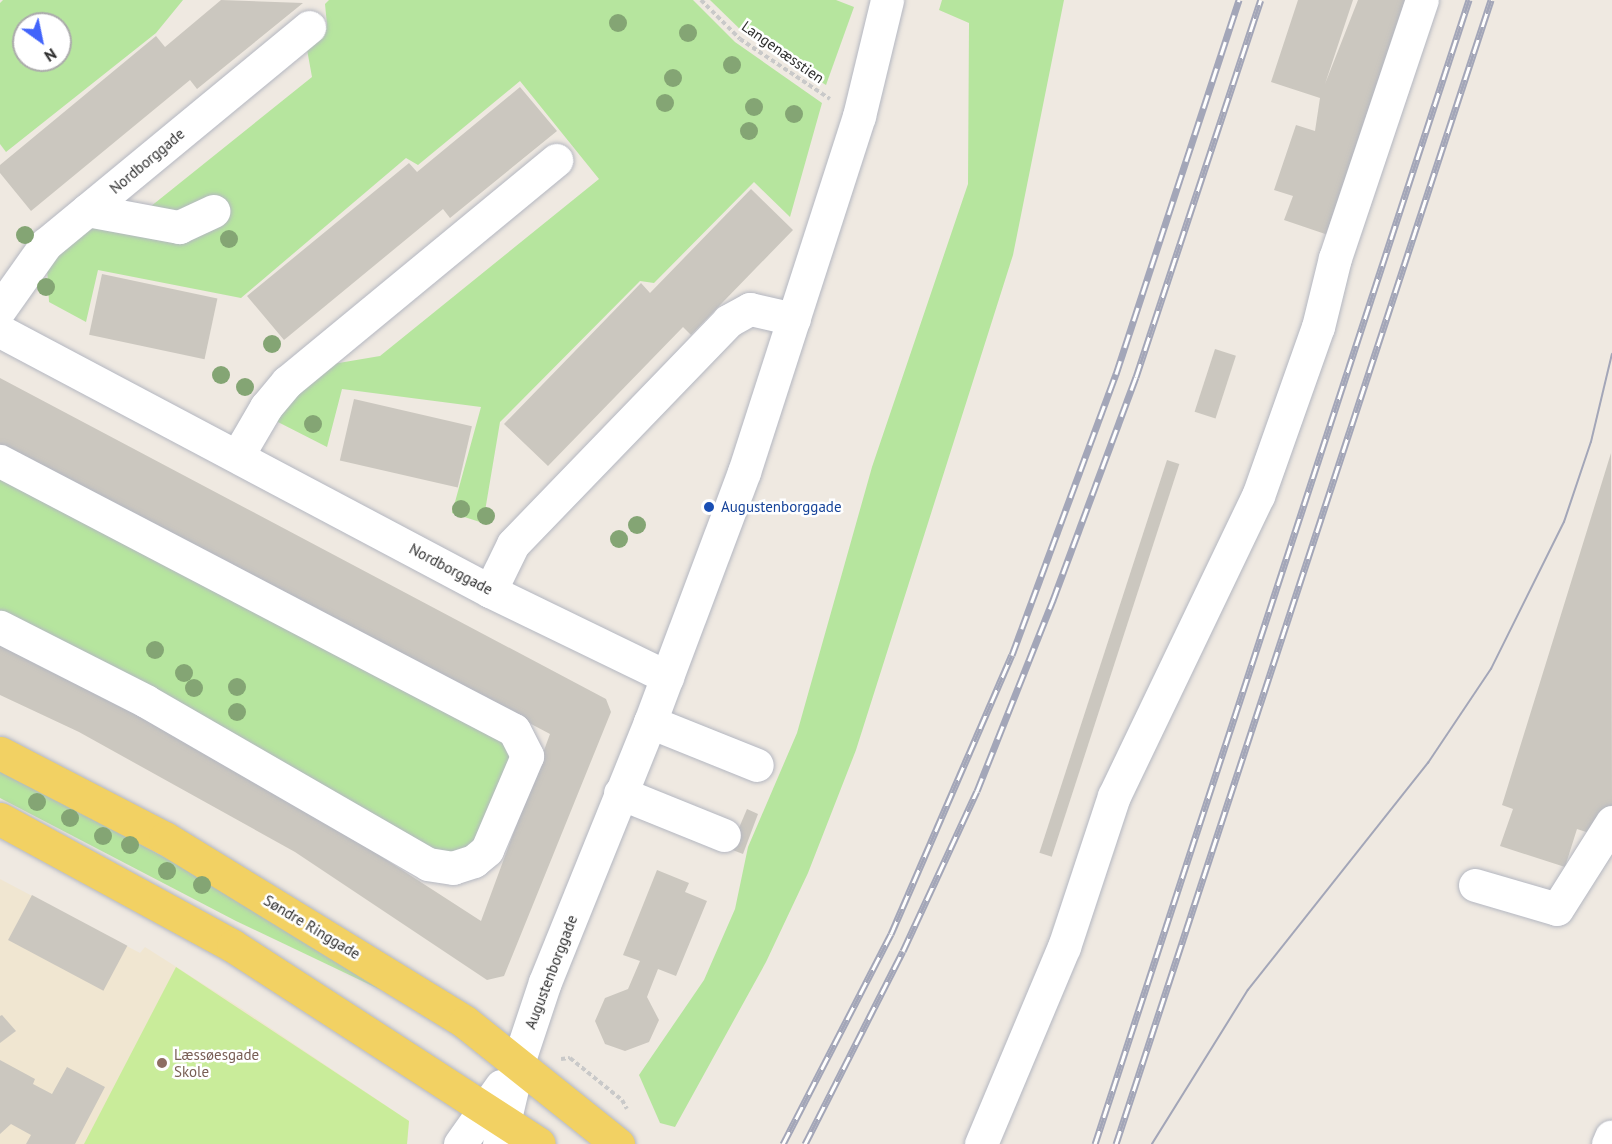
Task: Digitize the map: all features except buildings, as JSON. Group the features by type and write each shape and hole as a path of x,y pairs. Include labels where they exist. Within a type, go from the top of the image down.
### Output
{"main road":[{"name":"Søndre Ringgade","path":"0,753 165,838 465,1022 611,1138"},
{"path":"0,819 215,935 496,1125 539,1144"}],"street":[{"name":"Augustenborggade","path":"460,1144 496,1125 545,982 650,722 744,472 859,116 887,0"},
{"path":"981,1144 1064,947 1114,796 1258,496 1318,327 1335,258 1422,0"},
{"name":"Nordborggade","path":"0,309 46,244 309,27"},
{"path":"238,456 266,407 287,382 556,159"},
{"path":"87,210 179,227 213,211"},
{"path":"490,591 513,544 728,321 750,309 794,319"},
{"name":"Nordborggade","path":"0,331 490,591 667,677"},
{"path":"0,461 514,730 527,756 487,850 474,861 453,868 428,864 146,701 0,627"},
{"path":"650,722 757,765"},
{"path":"620,793 724,835"},
{"path":"1475,885 1557,909 1612,822"}],"path":[{"name":"Langenæsstien","path":"700,0 740,39 859,116"},
{"path":"570,1058 622,1100"}],"shaded area":[{"name":"Læssøesgade Skole","path":"0,879 140,953 145,947 238,1006 409,1121 407,1144 0,1144"}],"green space":[{"path":"3,0 183,0 156,33 6,152 0,144 0,3"},
{"path":"329,0 693,0 735,42 822,103 790,217 754,182 654,283 640,281 500,422 483,523 452,513 481,407 342,389 327,447 274,420 321,366 380,356 599,179 520,81 418,165 406,158 241,298 98,270 86,322 49,302 47,268 61,250 93,227 187,242 229,217 216,198 178,215 150,207 312,77 306,44 327,25 325,4"},
{"path":"710,0 836,0 854,7 826,85 747,36"},
{"path":"942,0 1064,0 1013,255 856,750 808,873 766,962 675,1127 660,1123 639,1075 704,980 735,909 748,847 797,733 872,467 968,184 969,23 939,10"},
{"path":"0,469 498,732 513,751 481,841 450,859 0,616"},
{"path":"0,769 242,899 381,990 236,921 0,798"},
{"path":"176,967 409,1121 407,1144 84,1144"}],"tram line":[{"path":"1152,1144 1248,990 1428,763 1491,669 1564,522 1591,442 1612,354"}],"railway":[{"path":"783,1144 891,934 1012,655 1116,374 1239,0"},
{"path":"805,1144 903,951 977,791 1053,600 1136,377 1261,0"},
{"path":"1095,1144 1469,0"},
{"path":"1116,1144 1491,0"}],"place":[{"name":"Augustenborggade","path":"709,507"},
{"name":"Læssøesgade Skole","path":"162,1063"}]}
